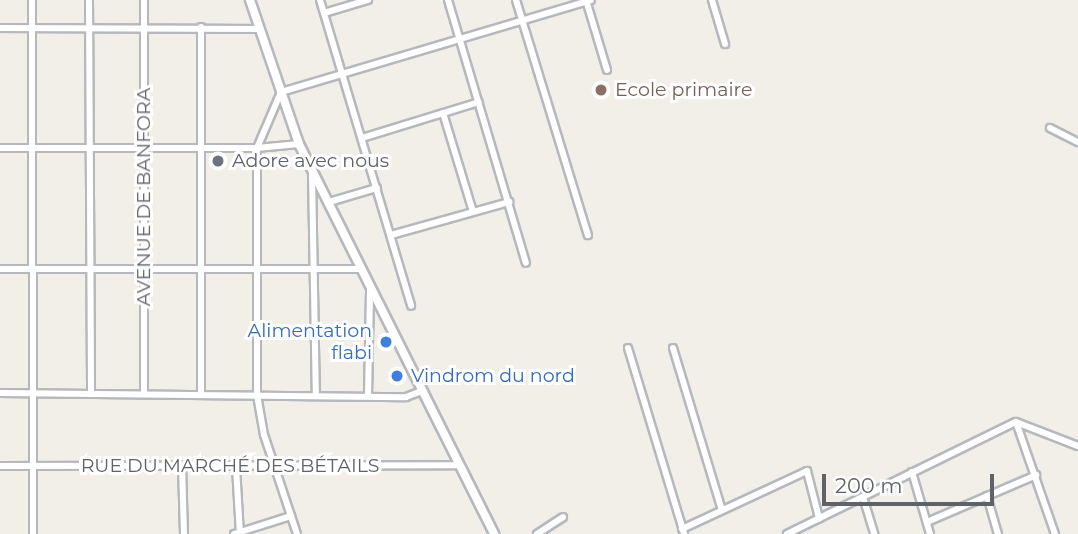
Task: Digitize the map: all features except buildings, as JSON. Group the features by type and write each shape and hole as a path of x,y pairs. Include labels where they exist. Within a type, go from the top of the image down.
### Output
{"main road":[{"path":"250,0 299,144 494,534"}],"street":[{"path":"32,0 33,534"},
{"path":"89,0 91,394"},
{"name":"AVENUE DE BANFORA","path":"144,0 144,394"},
{"path":"320,0 411,306"},
{"path":"324,13 368,0"},
{"path":"448,0 526,263"},
{"path":"516,0 588,235"},
{"path":"712,0 725,44"},
{"path":"297,534 275,467 257,396 257,148 281,92 588,1 607,70"},
{"path":"201,27 201,395"},
{"path":"0,28 260,29"},
{"path":"362,138 479,102"},
{"path":"443,113 474,212"},
{"path":"1050,128 1078,142"},
{"path":"0,148 257,148 299,144"},
{"path":"312,170 316,396"},
{"path":"329,202 377,188"},
{"path":"391,235 509,202"},
{"path":"0,269 362,269"},
{"path":"368,396 370,286"},
{"path":"628,348 683,531 807,471 819,518"},
{"path":"673,348 723,510"},
{"path":"0,393 406,397 422,391"},
{"path":"787,534 1017,422 1078,446"},
{"path":"1017,422 1055,534"},
{"name":"RUE DU MARCHÉ DES BÉTAILS","path":"0,466 460,465"},
{"path":"182,466 184,534"},
{"path":"236,467 238,533 291,516"},
{"path":"912,472 930,534"},
{"path":"927,522 1036,475"},
{"path":"987,496 998,534"},
{"path":"863,497 874,534"},
{"path":"537,534 564,517"}],"place":[{"name":"Ecole primaire","path":"601,90"},
{"name":"Adore avec nous","path":"218,161"},
{"name":"Alimentation flabi","path":"386,342"},
{"name":"Vindrom du nord","path":"397,376"}]}
